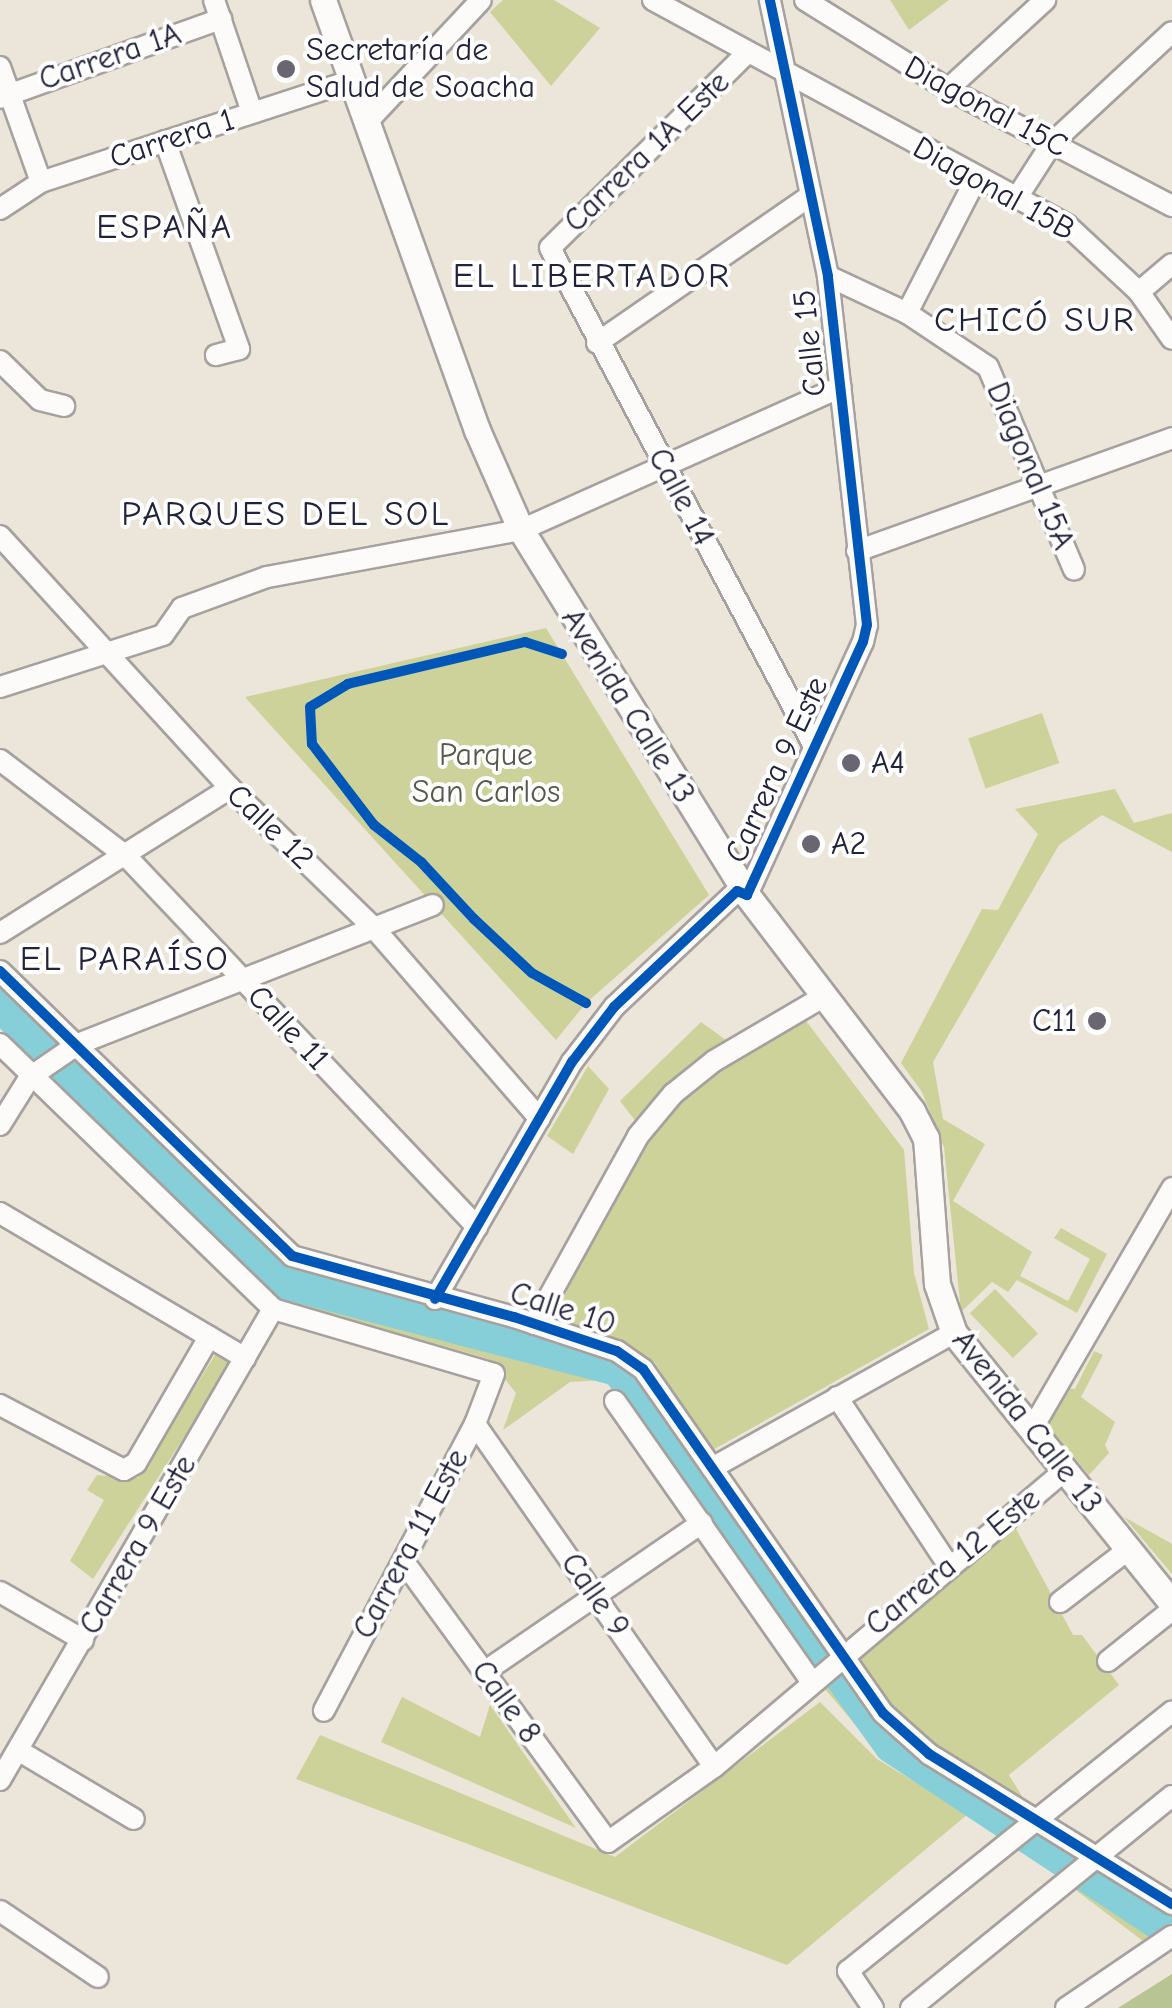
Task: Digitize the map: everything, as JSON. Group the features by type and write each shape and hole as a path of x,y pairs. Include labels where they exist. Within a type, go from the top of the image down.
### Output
{"main road":[{"name":"Avenida Calle 13","path":"331,6 350,81 477,430 521,530 747,895 822,997 889,1077 926,1138 937,1284 954,1333 1130,1548 1172,1606"}],"street":[{"path":"366,124 481,0"},
{"name":"Diagonal 15B","path":"654,0 746,56 976,179 1018,196 1094,246 1138,292 1172,340"},
{"name":"Calle 15","path":"770,0 828,276 867,624"},
{"name":"Diagonal 15C","path":"805,0 948,89 1172,206"},
{"path":"948,89 1044,0"},
{"path":"217,10 252,112"},
{"name":"Carrera 1A","path":"4,95 217,10"},
{"path":"1018,196 1052,142 1172,32"},
{"name":"Carrera 1A Este","path":"550,248 746,56"},
{"path":"0,66 4,95 41,182"},
{"name":"Carrera 1","path":"0,209 41,182 350,81"},
{"path":"165,141 239,349 216,355"},
{"path":"907,312 976,179"},
{"path":"597,342 810,197"},
{"name":"Calle 14","path":"550,248 814,746"},
{"path":"1138,292 1172,264"},
{"name":"Diagonal 15A","path":"828,276 907,312 988,367 1041,483 1074,570"},
{"path":"0,361 40,400 64,406"},
{"path":"0,687 108,657 163,635 192,602 267,577 521,530 840,387"},
{"path":"858,551 1172,438"},
{"name":"Calle 12","path":"0,536 230,788 373,927 540,1119"},
{"name":"Carrera 9 Este","path":"436,1299 572,1062 650,967 736,891 747,895 867,624"},
{"name":"Calle 11","path":"0,760 126,856 477,1227"},
{"path":"0,933 230,788"},
{"path":"0,1125 30,1076 78,1044 245,982 433,905"},
{"name":"Calle 10","path":"0,971 292,1256 534,1324 617,1351 644,1369 838,1657 883,1713 929,1754 1032,1824 1172,1904"},
{"path":"534,1324 638,1136 674,1094 714,1062 822,997"},
{"path":"0,1044 273,1309"},
{"path":"1032,1429 1172,1188"},
{"path":"0,1213 245,1358"},
{"name":"Carrera 9 Este","path":"0,1780 21,1752 273,1309"},
{"name":"Carrera 11 Este","path":"273,1309 494,1374 475,1424 324,1712"},
{"path":"712,1468 954,1333"},
{"path":"0,1405 124,1470 136,1463 209,1338"},
{"path":"837,1397 949,1566"},
{"path":"614,1401 814,1677"},
{"name":"Calle 9","path":"475,1424 714,1767"},
{"name":"Carrera 12 Este","path":"608,1842 714,1767 814,1677 1066,1470"},
{"path":"484,1672 702,1523"},
{"path":"1060,1602 1130,1548"},
{"name":"Calle 8","path":"404,1562 608,1842"},
{"path":"0,1592 83,1640"},
{"path":"1108,1660 1172,1606"},
{"path":"873,2008 848,1971 1172,1711"},
{"path":"21,1752 134,1820"},
{"path":"912,2008 1172,1796"},
{"path":"0,1911 98,1977"},
{"path":"1066,2008 1165,1941"}],"green space":[{"path":"503,0 554,0 600,28 551,86 490,12"},
{"path":"890,0 949,0 909,30"},
{"name":"Parque San Carlos","path":"546,628 709,895 586,1003 556,1040 245,697"},
{"path":"1042,713 1059,763 986,789 968,738"},
{"path":"1115,789 1134,823 1172,813 1172,852 1102,815 1059,845 933,1062 943,1119 985,1144 953,1201 1032,1252 1020,1276 1068,1301 1090,1259 1054,1238 1061,1228 1107,1254 1077,1313 1017,1280 1008,1292 992,1282 961,1312 944,1147 922,1092 901,1063 982,909 998,910 1038,834 1015,809"},
{"path":"0,985 281,1262 606,1359 635,1377 834,1661 931,1762 1172,1914 1143,1941 973,1812 882,1756 813,1675 605,1380 570,1382 503,1430 516,1393 489,1359 276,1298 0,1025"},
{"path":"800,1013 904,1150 914,1273 929,1329 709,1452 654,1361 552,1320 647,1136 620,1101 701,1022 741,1051"},
{"path":"588,1066 609,1089 573,1154 547,1136"},
{"path":"995,1289 1038,1334 1013,1358 970,1313"},
{"path":"1094,1351 1103,1355 1081,1397 1115,1422 1105,1445 1109,1453 1089,1475 1045,1422 1065,1388 1075,1389"},
{"path":"215,1355 231,1364 93,1579 70,1561 104,1500 87,1490 97,1475 138,1478"},
{"path":"1124,1517 1172,1544 1172,1574"},
{"path":"1015,1527 1073,1635 1082,1635 1119,1685 1009,1775 1025,1801 931,1747 887,1706 855,1662"},
{"path":"402,1697 480,1737 490,1705 576,1828 381,1742"},
{"path":"820,1702 877,1759 968,1814 787,1965 296,1779 320,1735 615,1857"},
{"path":"1172,1974 1172,2008 1118,2008"}],"waterway":[{"path":"0,1006 256,1261 287,1284 618,1370 891,1747 1172,1933"}],"cycle path":[{"path":"435,1299 572,1062 614,1007 737,891 747,895 863,642 867,625 828,276 770,0"},
{"path":"562,654 525,642 348,684 310,707 312,744 374,825 421,862 532,973 586,1003"},
{"path":"0,971 292,1256 514,1317 617,1351 643,1369 883,1713 929,1754 1172,1904"}],"place":[{"name":"Secretaría de Salud de Soacha","path":"286,69"},
{"name":"A4","path":"851,763"},
{"name":"A2","path":"811,844"},
{"name":"C11","path":"1097,1021"}],"district":[{"name":"ESPAÑA","path":"165,227"},
{"name":"EL LIBERTADOR","path":"592,276"},
{"name":"CHICÓ SUR","path":"1035,320"},
{"name":"PARQUES DEL SOL","path":"286,514"},
{"name":"EL PARAÍSO","path":"125,959"}]}
